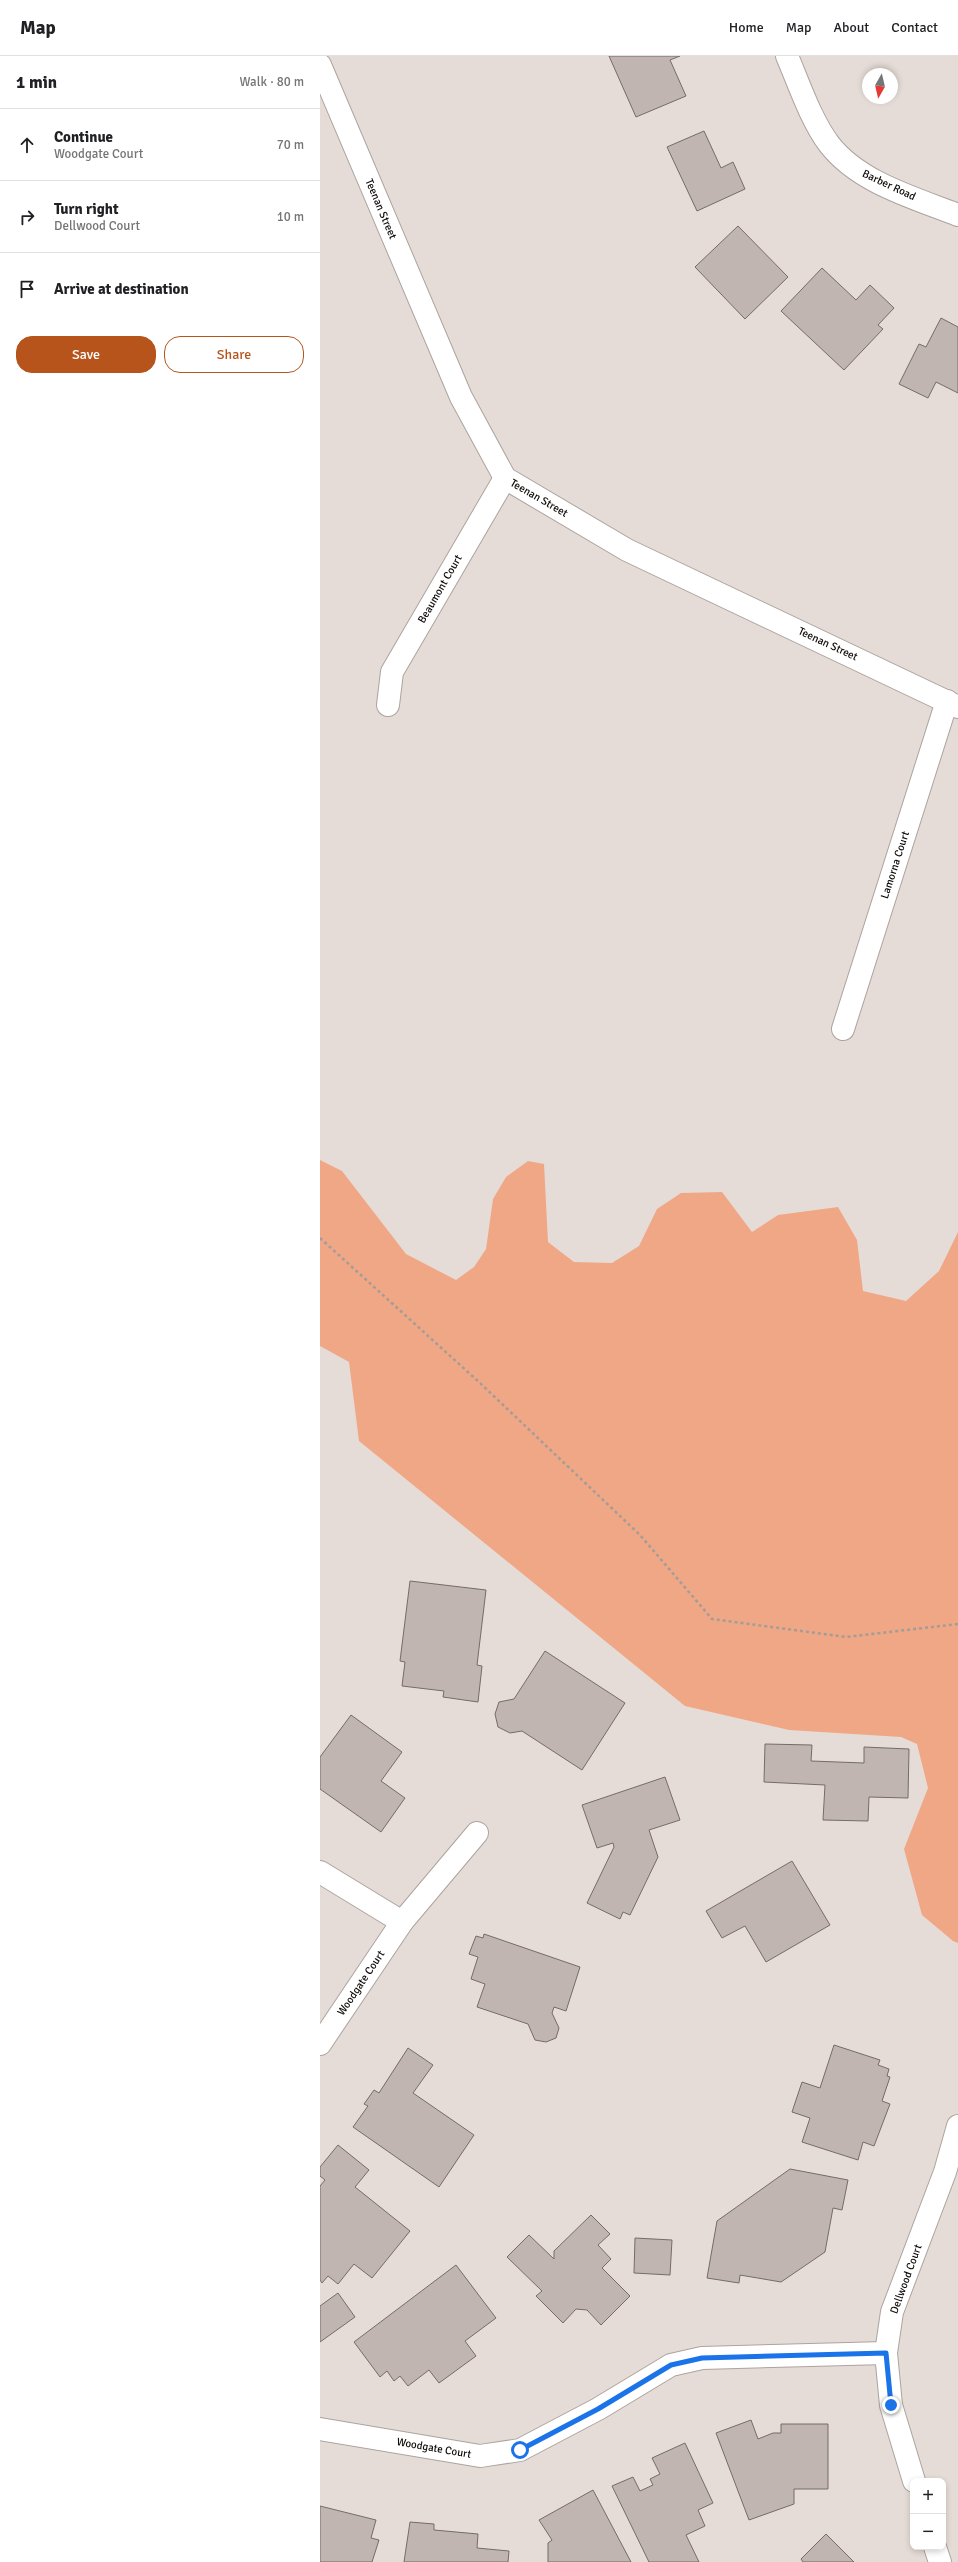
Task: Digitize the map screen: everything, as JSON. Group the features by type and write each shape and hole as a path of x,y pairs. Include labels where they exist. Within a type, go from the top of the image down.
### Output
{"street":[{"name":"Barber Road","path":"787,56 807,103 829,144 855,169 888,187 958,215"},
{"name":"Teenan Street","path":"320,65 461,397 505,478 627,550 953,704"},
{"name":"Beaumont Court","path":"388,705 392,672 505,478"},
{"name":"Lamorna Court","path":"843,1029 953,704"},
{"name":"Woodgate Court","path":"320,2044 402,1922 477,1833"},
{"path":"320,1872 402,1922"},
{"name":"Dellwood Court","path":"913,2478 891,2405 886,2353 892,2312 945,2172 958,2126"},
{"name":"Woodgate Court","path":"320,2429 480,2456 520,2450 598,2409 671,2365 702,2358 886,2353"},
{"path":"935,2550 940,2562"}],"path":[{"path":"320,1238 480,1384 640,1535 712,1619 846,1637 958,1624"}],"shaded area":[{"path":"320,1160 342,1171 406,1254 456,1280 474,1267 486,1249 493,1199 506,1177 528,1161 544,1164 548,1242 574,1262 612,1263 639,1246 657,1209 681,1193 722,1192 752,1232 778,1215 838,1207 857,1240 863,1291 906,1301 939,1271 958,1232 958,1943 953,1941 922,1915 904,1849 928,1788 917,1744 901,1737 789,1730 685,1706 359,1441 349,1362 320,1346"}],"building":[{"path":"609,56 680,56 670,60 686,96 636,117"},
{"path":"704,131 721,168 733,162 745,189 697,211 667,147"},
{"path":"738,226 788,277 745,319 695,267"},
{"path":"822,268 856,300 870,285 894,308 878,325 883,329 844,370 781,311"},
{"path":"941,318 958,327 958,393 936,382 928,398 899,384 919,344 926,347"},
{"path":"410,1581 486,1590 477,1665 482,1666 478,1702 443,1697 444,1691 402,1686 405,1662 400,1661"},
{"path":"545,1651 625,1703 582,1770 522,1731 510,1733 498,1727 495,1714 499,1702 514,1699"},
{"path":"351,1715 402,1752 381,1781 405,1798 381,1832 320,1789 320,1757"},
{"path":"765,1744 812,1745 811,1761 864,1763 864,1747 909,1749 908,1798 869,1797 868,1821 823,1820 825,1785 764,1782"},
{"path":"665,1777 680,1820 649,1830 658,1857 630,1915 623,1912 620,1919 587,1903 614,1847 613,1843 597,1848 582,1805"},
{"path":"792,1861 830,1925 766,1962 745,1926 722,1938 706,1911"},
{"path":"484,1934 580,1967 566,2011 554,2007 552,2013 559,2028 556,2038 546,2042 535,2040 528,2024 477,2007 485,1984 471,1979 478,1957 469,1954 476,1936 483,1938"},
{"path":"834,2045 880,2060 878,2065 889,2069 887,2076 890,2077 882,2101 890,2104 874,2146 863,2142 858,2160 802,2142 810,2118 792,2112 802,2082 820,2088"},
{"path":"408,2048 433,2065 413,2093 474,2135 439,2187 353,2127 368,2106 364,2104 374,2090 379,2093"},
{"path":"338,2145 369,2170 355,2187 410,2231 372,2278 354,2264 338,2284 328,2276 322,2283 320,2280 320,2186 325,2180 320,2176 320,2167"},
{"path":"790,2169 848,2180 842,2210 833,2208 825,2252 781,2282 740,2275 739,2283 707,2278 717,2221"},
{"path":"591,2215 610,2234 598,2245 611,2259 602,2268 630,2296 601,2325 587,2310 576,2309 563,2323 536,2296 542,2291 507,2257 529,2235 554,2259 554,2251"},
{"path":"635,2238 672,2240 670,2275 634,2273"},
{"path":"456,2265 496,2318 465,2341 476,2356 439,2383 429,2370 408,2386 400,2376 394,2381 387,2371 380,2377 354,2342"},
{"path":"338,2293 355,2317 320,2342 320,2306"},
{"path":"751,2420 758,2439 773,2433 781,2433 781,2424 828,2424 828,2489 794,2489 794,2504 749,2520 716,2433"},
{"path":"685,2443 713,2503 698,2510 705,2526 686,2535 699,2562 649,2562 612,2486 633,2477 640,2491 653,2485 650,2479 660,2474 652,2458"},
{"path":"593,2490 631,2562 548,2562 548,2543 552,2540 539,2520"},
{"path":"320,2506 376,2520 371,2538 379,2540 372,2562 320,2562"},
{"path":"410,2522 434,2524 434,2530 478,2534 477,2548 509,2551 508,2562 404,2562"},
{"path":"826,2534 854,2562 803,2562 801,2559"}],"route":[{"path":"520,2450 598,2409 671,2365 702,2358 886,2353 891,2405"}]}
